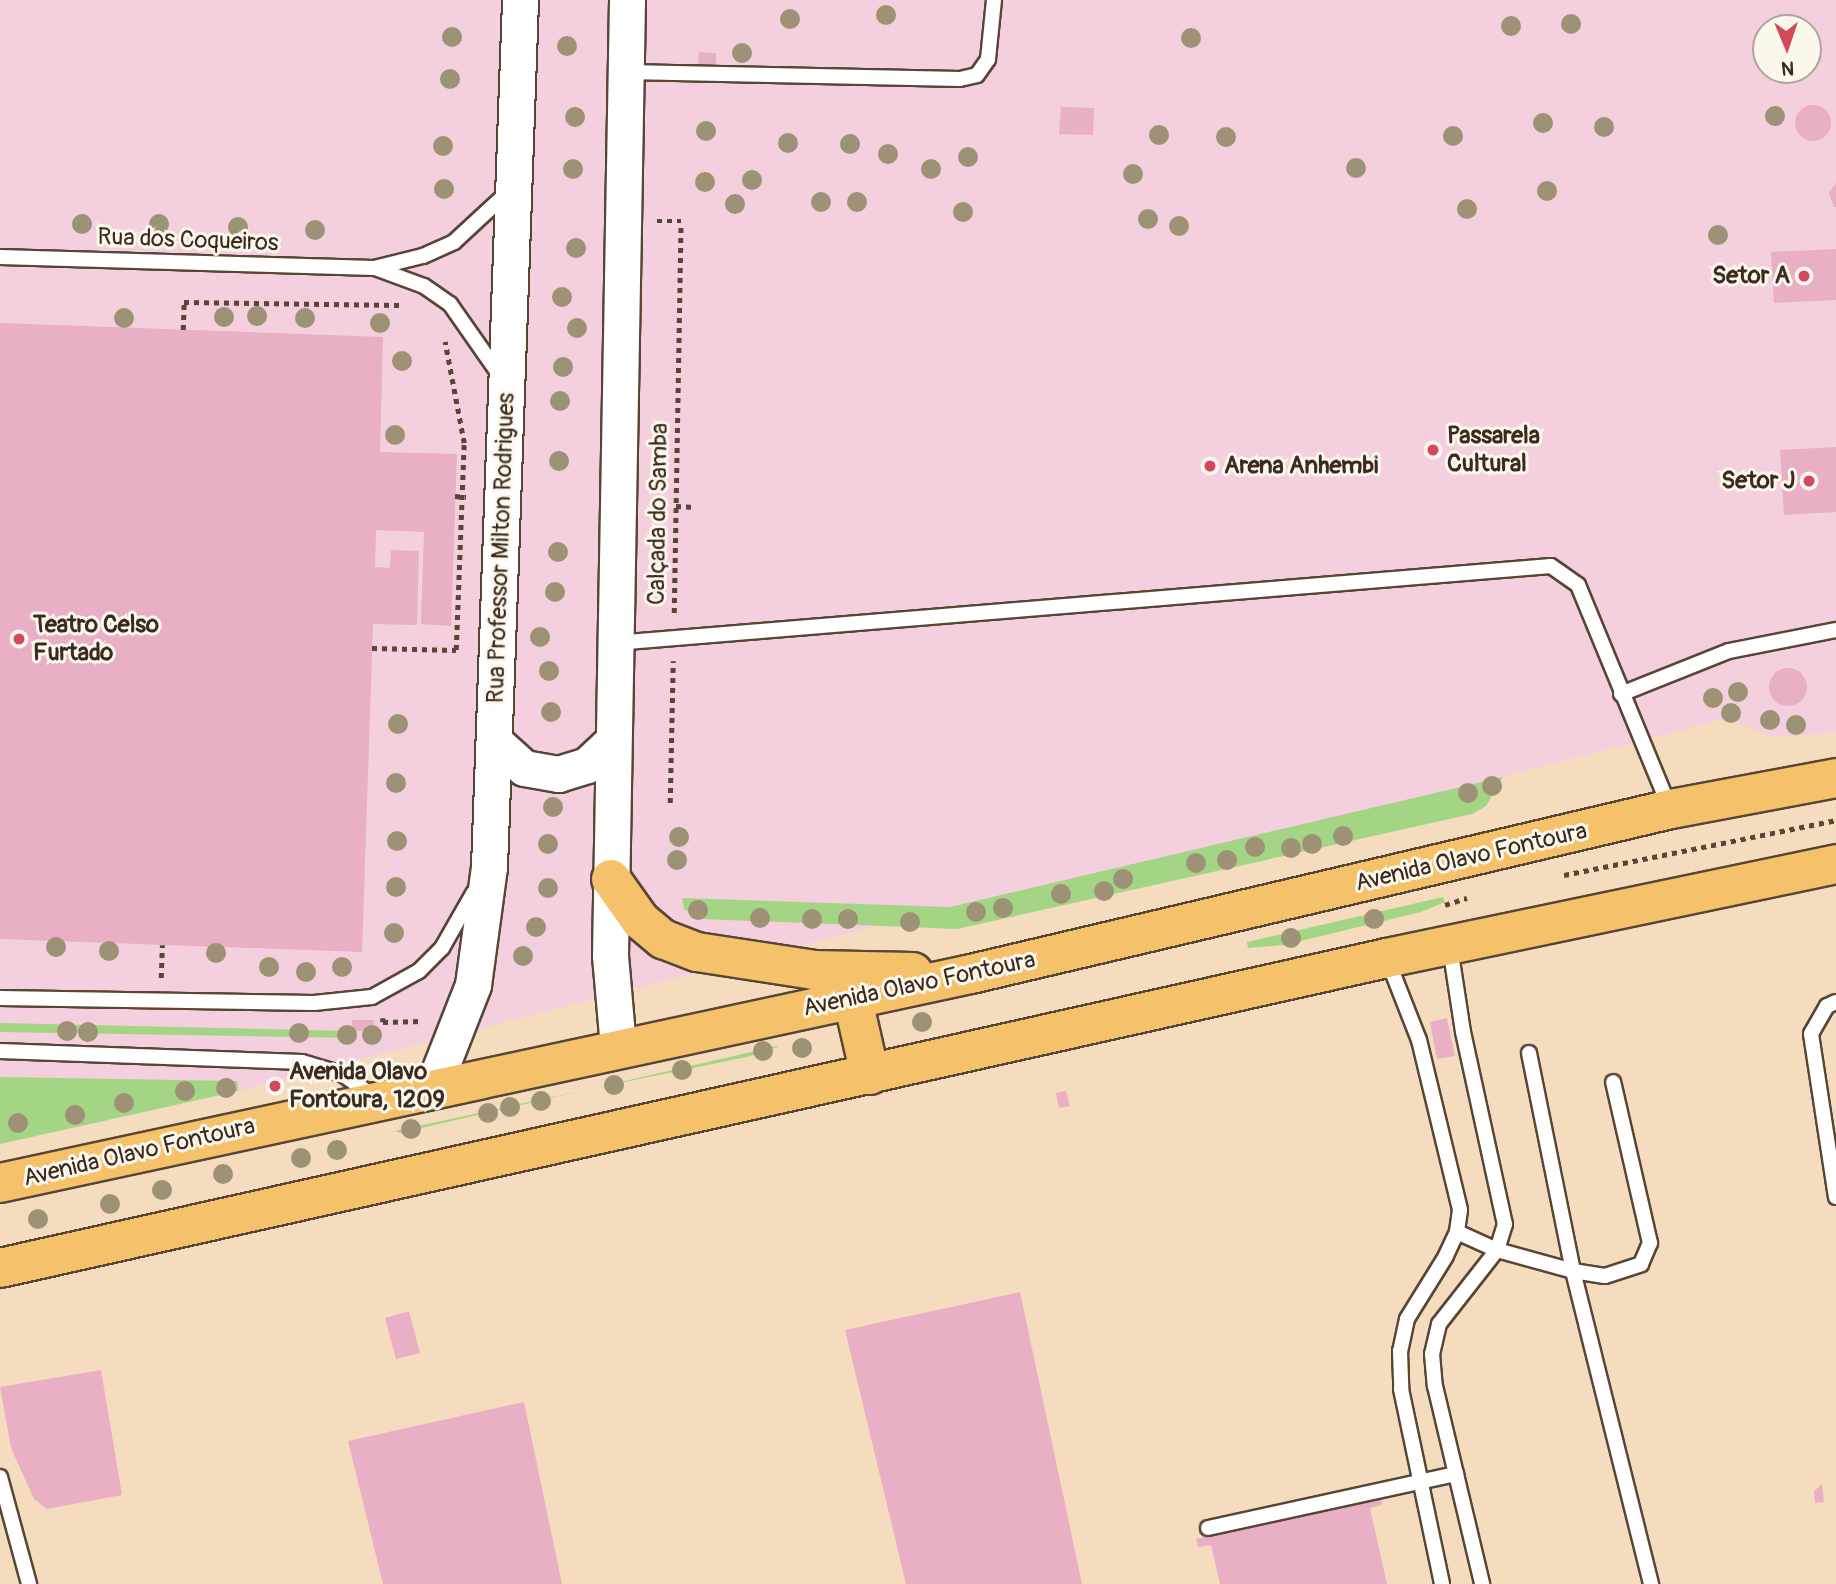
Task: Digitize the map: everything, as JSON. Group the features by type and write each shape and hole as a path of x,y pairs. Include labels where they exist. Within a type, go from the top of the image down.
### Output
{"main road":[{"name":"Avenida Olavo Fontoura","path":"0,1183 618,1047 971,974 1671,810 1836,778"},
{"path":"0,1268 1449,944 1836,864"},
{"path":"611,879 639,920 663,939 698,952 814,970 971,974"},
{"path":"853,1000 870,1075"}],"street":[{"name":"Rua Professor Milton Rodrigues","path":"433,1087 473,985 489,867 520,0"},
{"path":"618,1047 610,955 627,0"},
{"path":"494,741 524,768 558,774 587,765 613,741"}],"lane":[{"path":"625,72 960,79 977,75 988,59 994,0"},
{"path":"374,268 423,256 454,242 513,187"},
{"name":"Rua dos Coqueiros","path":"0,257 374,268"},
{"path":"374,268 424,286 450,304 506,387"},
{"path":"615,643 1298,590 1533,565 1563,571 1578,585 1671,810"},
{"path":"1622,694 1730,651 1836,630"},
{"path":"0,998 314,1003 372,997 419,971 442,948 489,867"},
{"path":"1449,944 1463,1032 1505,1224 1497,1250 1439,1324 1432,1354 1482,1584"},
{"path":"1387,958 1419,1040 1460,1210 1457,1232 1406,1319 1400,1351 1401,1389 1442,1584"},
{"path":"1836,1002 1827,1006 1811,1034 1836,1197"},
{"path":"0,1051 302,1062 342,1074 379,1099"},
{"path":"1529,1053 1573,1270 1651,1584"},
{"path":"1457,1232 1497,1250 1605,1276 1623,1273 1641,1264 1650,1243 1614,1082"},
{"path":"1208,1528 1456,1474"},
{"path":"0,1477 29,1584"}],"path":[{"name":"Calçada do Samba","path":"670,803 681,225"},
{"path":"183,330 184,302 414,306"},
{"path":"372,648 456,650 464,497 464,437 442,331"},
{"path":"455,496 464,497"},
{"path":"676,506 696,507"},
{"path":"1559,876 1836,820"},
{"path":"161,963 162,945"}],"shaded area":[{"path":"0,0 1836,0 1836,733 1772,737 1728,718 1351,816 950,907 238,1091 0,1144"}],"green space":[{"path":"1503,777 1486,806 1472,814 957,929 702,919 684,909 682,898 950,907"},
{"path":"1443,897 1445,902 1421,912 1284,945 1248,948 1247,942"},
{"path":"0,1023 352,1031 352,1038 0,1032"},
{"path":"777,1046 747,1057 590,1089"},
{"path":"0,1077 237,1081 238,1091 0,1144"},
{"path":"585,1090 400,1133 395,1131"}],"building":[{"path":"699,52 716,53 716,66 698,66"},
{"path":"1813,105 1826,110 1831,123 1826,136 1813,141 1800,136 1795,123 1800,110"},
{"path":"1061,107 1094,108 1093,135 1059,134"},
{"path":"1836,183 1836,207 1834,207 1829,193"},
{"name":"Setor A","path":"1836,249 1836,300 1774,303 1771,252"},
{"path":"0,323 383,337 380,452 457,454 451,626 421,624 424,532 376,530 375,567 390,568 391,550 419,551 417,625 373,624 362,952 0,939"},
{"name":"Setor J","path":"1836,447 1836,512 1784,515 1780,450"},
{"path":"1788,668 1801,674 1807,687 1801,700 1788,706 1775,700 1769,687 1775,674"},
{"path":"1447,1018 1455,1056 1437,1059 1430,1022"},
{"path":"352,1020 374,1020 373,1031 352,1031"},
{"path":"1066,1091 1070,1106 1059,1108 1056,1093"},
{"path":"1020,1292 1082,1584 906,1584 845,1330"},
{"path":"409,1311 420,1353 396,1359 385,1318"},
{"path":"101,1370 122,1495 47,1509 34,1499 11,1448 0,1387"},
{"path":"524,1402 562,1584 383,1584 348,1441"},
{"path":"1822,1484 1824,1502 1815,1503 1814,1491"},
{"path":"1381,1498 1382,1505 1370,1508 1387,1584 1220,1584 1211,1545 1198,1547 1196,1539"}],"place":[{"name":"Setor A","path":"1804,276"},
{"name":"Passarela Cultural","path":"1433,450"},
{"name":"Arena Anhembi","path":"1210,466"},
{"name":"Setor J","path":"1809,481"},
{"name":"Teatro Celso Furtado","path":"19,639"},
{"name":"Avenida Olavo Fontoura, 1209","path":"275,1086"}]}
